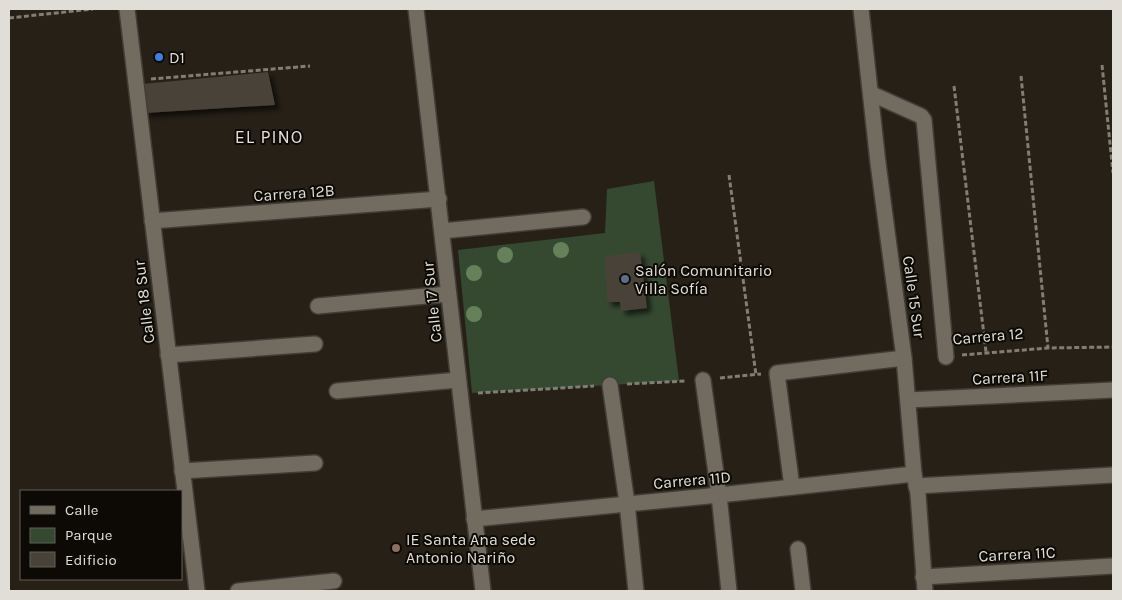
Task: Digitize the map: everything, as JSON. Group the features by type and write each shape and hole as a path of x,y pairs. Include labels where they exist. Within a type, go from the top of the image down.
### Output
{"street":[{"name":"Calle 18 Sur","path":"127,9 197,591"},
{"name":"Calle 17 Sur","path":"416,9 483,591"},
{"name":"Calle 15 Sur","path":"861,9 872,94 878,163 904,358 924,584"},
{"path":"872,94 921,116 924,120 946,357"},
{"name":"Carrera 12B","path":"152,221 439,199"},
{"path":"442,231 583,217"},
{"path":"318,306 448,294"},
{"path":"168,354 315,344"},
{"path":"792,487 777,372 904,358"},
{"path":"338,391 458,380"},
{"path":"703,380 719,496 729,591"},
{"path":"610,384 627,504 636,591"},
{"name":"Carrera 11F","path":"908,400 1113,390"},
{"path":"182,471 315,462"},
{"name":"Carrera 11D","path":"474,519 719,496 792,487 915,480 1113,475"},
{"path":"798,549 803,591"},
{"name":"Carrera 11C","path":"924,584 1113,566"},
{"path":"238,591 334,581"}],"path":[{"path":"9,18 93,9"},
{"path":"1102,65 1113,173"},
{"path":"135,80 310,66"},
{"path":"1021,76 1048,348"},
{"path":"954,86 986,352"},
{"path":"729,175 756,375"},
{"name":"Carrera 12","path":"946,357 1048,348 1113,347"}],"green space":[{"path":"654,181 679,381 472,393 458,250 605,233 607,189"}],"building":[{"path":"268,72 275,105 145,113 142,84"},
{"name":"Salón Comunitario Villa Sofía","path":"640,252 647,308 621,311 620,302 607,302 605,256"}],"place":[{"name":"D1","path":"159,57"},
{"name":"Salón Comunitario Villa Sofía","path":"625,279"},
{"name":"IE Santa Ana sede Antonio Nariño","path":"396,548"}],"district":[{"name":"EL PINO","path":"269,137"}]}
